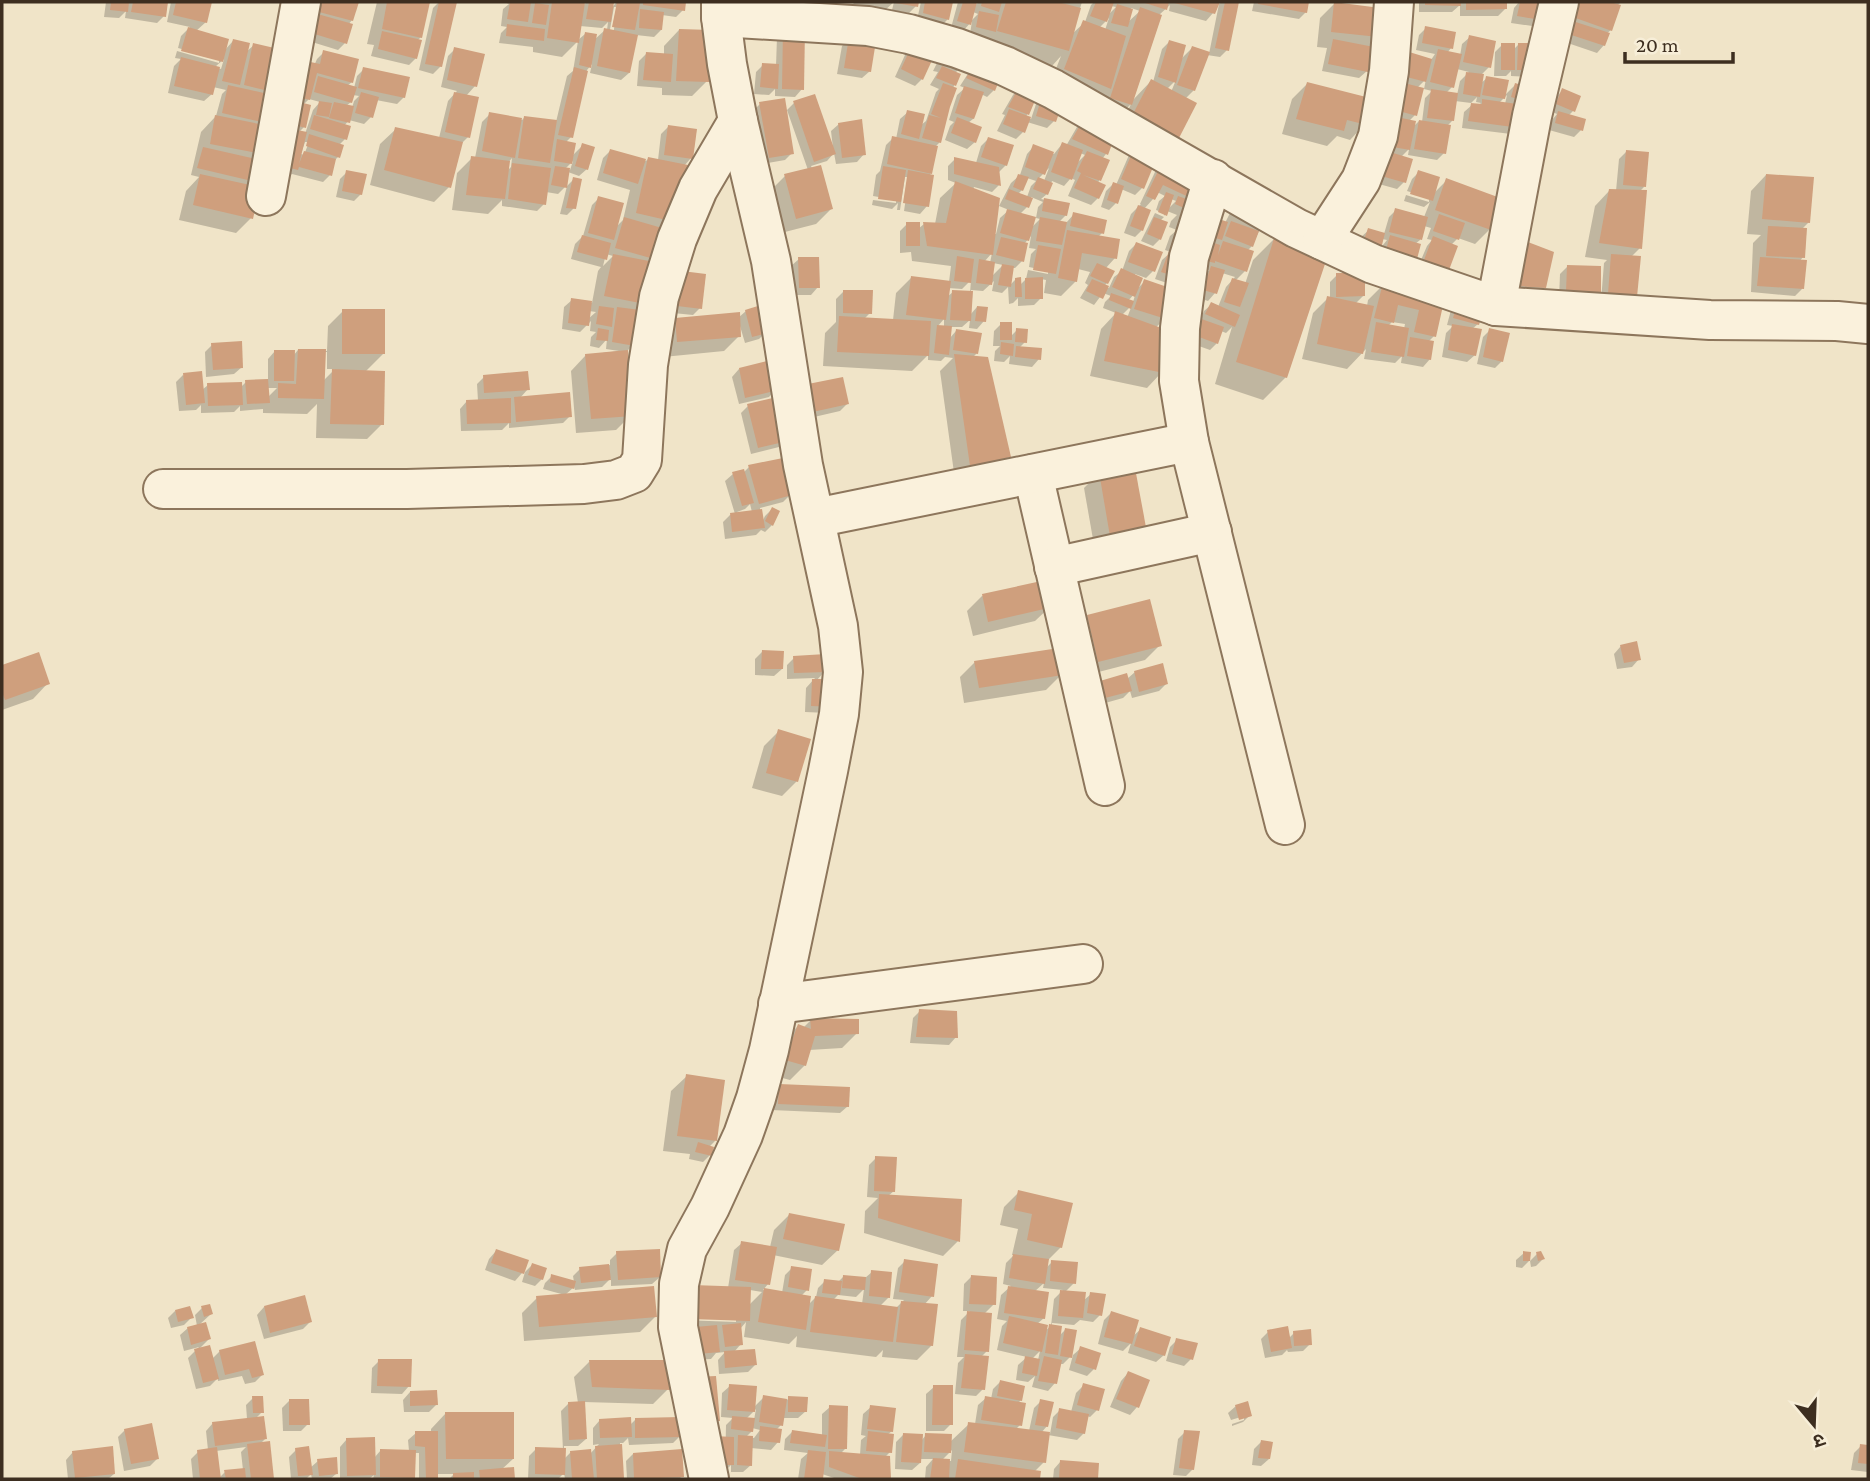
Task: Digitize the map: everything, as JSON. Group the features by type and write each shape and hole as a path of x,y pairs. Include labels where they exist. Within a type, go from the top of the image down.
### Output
{"street":[{"path":"266,196 301,2"},
{"path":"1322,240 1361,180 1378,136 1389,71 1394,2"},
{"path":"1496,306 1532,116 1559,2"},
{"path":"709,1479 678,1327 679,1283 687,1249 710,1207 747,1123 769,1050 839,714 843,672 838,626 803,465 771,261 738,121 721,9 868,26 909,34 1005,66 1053,89 1296,228 1373,264 1496,306 1710,320 1837,321 1868,324"},
{"path":"163,489 407,489 584,484 616,480 635,472 642,460 648,365 659,297 677,239 698,189 738,121"},
{"path":"1213,179 1189,257 1180,328 1179,381 1189,442 1285,825"},
{"path":"815,518 1189,442"},
{"path":"1033,474 1105,786"},
{"path":"1054,567 1212,532"},
{"path":"781,990 1083,964"}],"building":[{"path":"111,2 129,2 128,12 110,10"},
{"path":"133,2 168,2 166,17 131,12"},
{"path":"176,2 212,2 207,23 173,15"},
{"path":"322,2 359,2 353,21 319,12"},
{"path":"387,2 430,2 422,38 382,29"},
{"path":"439,2 457,2 442,67 425,64"},
{"path":"510,2 531,2 528,22 507,19"},
{"path":"552,2 585,2 579,43 547,38"},
{"path":"589,2 614,2 611,22 586,19"},
{"path":"617,2 640,3 635,30 612,27"},
{"path":"643,2 686,2 685,11 643,5"},
{"path":"896,2 919,2 918,7"},
{"path":"925,2 953,2 949,20 923,13"},
{"path":"963,2 977,2 971,25 957,21"},
{"path":"982,2 1002,2 999,12 981,6"},
{"path":"1006,2 1058,2 1081,8 1069,51 997,31"},
{"path":"1096,2 1114,2 1107,22 1090,16"},
{"path":"1142,2 1169,2 1167,10"},
{"path":"1171,2 1220,2 1215,14"},
{"path":"1225,2 1239,2 1229,51 1215,48"},
{"path":"1258,2 1309,2 1307,13"},
{"path":"1334,2 1388,9 1388,38 1331,32"},
{"path":"1425,2 1461,2 1461,6 1425,5"},
{"path":"1466,2 1507,2 1507,9 1466,10"},
{"path":"1520,2 1541,2 1548,21 1517,16"},
{"path":"1574,2 1610,2 1621,5 1612,31 1570,16"},
{"path":"535,3 549,5 546,25 532,23"},
{"path":"1117,4 1133,9 1128,27 1111,23"},
{"path":"1140,7 1162,15 1132,105 1110,98"},
{"path":"640,9 664,12 662,30 639,28"},
{"path":"979,11 999,15 996,32 976,27"},
{"path":"314,13 353,24 347,44 308,32"},
{"path":"1560,17 1610,33 1605,46 1556,30"},
{"path":"1083,20 1126,36 1111,89 1064,69"},
{"path":"507,24 545,29 544,41 506,36"},
{"path":"1425,26 1456,32 1453,49 1422,43"},
{"path":"188,27 229,39 223,62 181,51"},
{"path":"604,28 638,35 630,73 597,66"},
{"path":"783,28 805,28 804,90 782,89"},
{"path":"679,29 711,30 709,82 676,81"},
{"path":"382,31 422,40 417,59 378,49"},
{"path":"585,32 597,34 591,68 579,65"},
{"path":"1469,35 1496,41 1491,68 1463,62"},
{"path":"849,37 876,41 871,72 844,68"},
{"path":"233,39 250,43 240,85 222,81"},
{"path":"1333,39 1374,47 1368,72 1328,64"},
{"path":"1169,40 1186,45 1176,83 1158,77"},
{"path":"253,43 283,50 273,92 244,85"},
{"path":"1501,43 1515,43 1515,70 1501,70"},
{"path":"1518,43 1539,43 1538,70 1517,70"},
{"path":"912,45 934,56 923,80 901,69"},
{"path":"1192,46 1210,52 1195,91 1177,85"},
{"path":"454,47 485,54 477,87 447,80"},
{"path":"1438,49 1462,54 1454,88 1430,82"},
{"path":"323,50 359,59 353,83 317,73 310,100 289,95 296,59 320,64"},
{"path":"1406,51 1432,59 1426,82 1399,75"},
{"path":"646,52 673,54 671,82 643,80"},
{"path":"181,57 220,67 213,95 174,86"},
{"path":"762,63 779,64 778,89 760,87"},
{"path":"975,63 1002,73 995,91 966,78"},
{"path":"942,66 961,74 956,86 936,78"},
{"path":"363,67 410,77 405,98 358,88"},
{"path":"574,67 588,71 573,138 558,135"},
{"path":"1466,72 1484,74 1480,97 1463,94"},
{"path":"318,76 357,87 352,103 314,92"},
{"path":"1486,76 1509,80 1505,99 1482,95"},
{"path":"1151,79 1197,103 1179,138 1133,114"},
{"path":"1396,81 1424,88 1417,116 1388,108"},
{"path":"1307,82 1374,99 1367,125 1347,120 1344,131 1296,119"},
{"path":"943,83 957,88 941,143 922,138 929,115 941,118 931,114"},
{"path":"1515,83 1529,87 1524,101 1511,97"},
{"path":"228,85 277,96 271,124 222,113"},
{"path":"1020,85 1039,91 1029,115 1008,107"},
{"path":"964,86 984,92 974,119 955,113"},
{"path":"1562,88 1581,96 1575,112 1556,104"},
{"path":"1044,89 1065,95 1056,122 1036,116"},
{"path":"1431,89 1458,93 1454,121 1427,118"},
{"path":"361,92 379,97 373,118 355,113"},
{"path":"454,92 479,97 470,138 445,132"},
{"path":"815,94 836,154 814,162 793,101"},
{"path":"785,98 794,154 769,158 759,102"},
{"path":"288,99 311,105 306,128 282,122"},
{"path":"1482,99 1524,105 1520,128 1468,121 1471,103 1482,104"},
{"path":"319,101 332,103 329,117 316,115"},
{"path":"334,102 354,106 350,123 329,118"},
{"path":"1009,109 1031,117 1025,133 1003,124"},
{"path":"907,110 925,114 919,139 901,134"},
{"path":"1558,111 1586,119 1583,131 1555,123"},
{"path":"489,112 522,118 515,158 482,151"},
{"path":"215,115 269,126 263,154 210,144"},
{"path":"314,115 351,126 347,140 310,129"},
{"path":"1387,115 1416,121 1410,150 1381,145"},
{"path":"524,116 557,120 550,163 518,158"},
{"path":"957,117 982,127 976,143 951,133"},
{"path":"1084,118 1115,136 1108,155 1072,139"},
{"path":"862,119 866,155 842,158 838,123"},
{"path":"1419,120 1451,125 1446,154 1414,149"},
{"path":"668,125 697,129 693,159 664,155"},
{"path":"283,127 307,132 299,164 304,151 336,159 332,176 299,167 298,170 274,164"},
{"path":"395,127 463,142 451,188 384,170"},
{"path":"309,134 344,145 340,158 306,146"},
{"path":"892,136 938,146 932,174 887,164"},
{"path":"988,137 1014,145 1007,166 981,157"},
{"path":"557,139 576,143 572,164 554,161"},
{"path":"1062,142 1083,150 1072,180 1051,172"},
{"path":"582,143 595,147 588,170 575,166"},
{"path":"1033,144 1054,152 1045,175 1025,167"},
{"path":"1135,146 1158,155 1144,189 1121,179"},
{"path":"203,147 261,160 256,182 197,168"},
{"path":"610,149 646,159 638,184 603,173"},
{"path":"1380,149 1413,159 1406,183 1374,174"},
{"path":"1626,150 1649,152 1646,187 1623,185"},
{"path":"1087,151 1110,160 1101,181 1083,175 1106,185 1099,199 1074,188 1081,173 1077,171"},
{"path":"471,156 510,161 505,199 466,195"},
{"path":"648,157 688,165 675,222 636,213"},
{"path":"954,157 999,167 1001,186 954,174"},
{"path":"512,163 551,168 546,205 508,199"},
{"path":"1162,163 1203,182 1195,200 1163,185 1155,200 1146,196"},
{"path":"821,165 833,209 796,219 784,174"},
{"path":"555,166 570,168 567,188 551,185"},
{"path":"883,166 906,170 901,202 878,199"},
{"path":"346,170 367,174 362,195 342,191"},
{"path":"908,170 934,175 929,207 903,203"},
{"path":"1418,170 1440,177 1433,201 1410,194"},
{"path":"200,174 260,187 253,219 193,205"},
{"path":"1018,174 1029,177 1023,191 1013,187"},
{"path":"1766,174 1814,177 1810,223 1762,219"},
{"path":"573,177 582,179 576,209 566,208"},
{"path":"1038,177 1053,183 1048,195 1033,189"},
{"path":"1446,178 1503,199 1491,230 1435,210"},
{"path":"955,181 1000,198 993,255 927,246 923,222 946,223"},
{"path":"1113,182 1124,186 1118,204 1107,200"},
{"path":"1009,189 1033,198 1029,208 1005,199"},
{"path":"1609,189 1647,190 1642,249 1599,243"},
{"path":"1166,192 1174,195 1167,216 1158,212"},
{"path":"598,196 624,203 614,240 588,233"},
{"path":"1178,196 1195,202 1191,211 1175,204"},
{"path":"1044,198 1070,203 1067,216 1042,211"},
{"path":"1138,205 1151,210 1143,231 1130,226"},
{"path":"1395,208 1428,217 1422,240 1389,232"},
{"path":"1007,209 1036,217 1029,241 1000,233"},
{"path":"1073,212 1107,220 1104,234 1070,226"},
{"path":"1439,214 1465,223 1459,240 1433,231"},
{"path":"1209,216 1228,222 1222,240 1202,234"},
{"path":"624,217 662,228 654,259 615,248"},
{"path":"1040,217 1067,222 1062,245 1036,241"},
{"path":"1154,217 1168,222 1161,240 1147,234"},
{"path":"1231,221 1259,231 1253,247 1225,236"},
{"path":"906,222 920,222 920,246 906,246"},
{"path":"1768,226 1807,228 1805,258 1766,256"},
{"path":"1368,228 1385,233 1381,249 1363,243"},
{"path":"1067,230 1120,239 1117,259 1082,253 1077,282 1058,278"},
{"path":"582,235 611,243 607,260 577,252"},
{"path":"1275,235 1327,258 1287,378 1236,362"},
{"path":"1390,235 1421,244 1417,259 1386,250"},
{"path":"1510,235 1554,252 1546,288 1503,285"},
{"path":"1433,236 1458,246 1449,270 1424,260"},
{"path":"1001,237 1028,243 1024,262 996,255"},
{"path":"1200,238 1220,245 1218,255 1223,241 1254,251 1247,272 1215,261 1194,258"},
{"path":"1136,242 1163,252 1155,272 1128,262"},
{"path":"1038,245 1061,249 1056,274 1033,270"},
{"path":"1169,251 1187,258 1179,278 1161,272"},
{"path":"613,254 654,262 645,304 604,296"},
{"path":"1611,254 1641,256 1637,297 1608,294"},
{"path":"957,256 974,259 971,283 954,281"},
{"path":"798,257 819,257 820,288 799,288"},
{"path":"1760,257 1807,260 1804,289 1757,286"},
{"path":"979,259 995,262 992,285 976,283"},
{"path":"1097,263 1115,271 1108,284 1090,276"},
{"path":"1002,264 1014,266 1011,287 998,285"},
{"path":"1567,265 1601,266 1601,293 1566,292"},
{"path":"1211,266 1225,270 1217,294 1203,290"},
{"path":"1121,268 1143,278 1135,297 1112,287"},
{"path":"674,270 706,274 702,309 669,305"},
{"path":"1336,273 1365,273 1365,296 1336,297"},
{"path":"911,276 951,281 946,320 906,315"},
{"path":"1021,277 1022,297 1015,297 1015,278"},
{"path":"1043,277 1043,299 1025,299 1025,278"},
{"path":"1232,278 1249,283 1240,307 1224,302"},
{"path":"1092,279 1109,286 1103,299 1086,291"},
{"path":"1144,279 1176,290 1166,319 1134,309"},
{"path":"1383,283 1444,301 1436,337 1414,332 1419,310 1398,305 1394,323 1374,318"},
{"path":"843,290 873,290 872,314 843,313"},
{"path":"952,290 973,291 971,321 950,320"},
{"path":"1111,293 1134,301 1131,309 1109,300"},
{"path":"1327,296 1374,306 1363,354 1317,344"},
{"path":"571,298 592,301 589,326 568,323"},
{"path":"1458,301 1484,308 1479,325 1453,318"},
{"path":"1211,302 1240,315 1235,327 1205,314"},
{"path":"761,305 768,333 752,337 745,310"},
{"path":"599,306 614,308 612,327 596,324"},
{"path":"977,306 988,307 986,322 975,321"},
{"path":"617,307 640,310 635,346 612,342"},
{"path":"342,309 385,309 385,354 342,354"},
{"path":"1115,311 1175,333 1164,373 1104,361"},
{"path":"740,312 741,337 677,342 675,318"},
{"path":"839,316 931,321 929,356 837,352"},
{"path":"1193,316 1224,327 1218,344 1188,333"},
{"path":"1000,322 1012,322 1012,340 1000,340"},
{"path":"1376,322 1409,328 1404,357 1371,352"},
{"path":"1452,324 1482,329 1476,356 1448,350"},
{"path":"937,325 952,326 949,355 934,353"},
{"path":"598,328 609,330 608,341 596,340"},
{"path":"1016,328 1028,329 1027,343 1015,342"},
{"path":"1489,328 1510,333 1503,362 1483,357"},
{"path":"956,329 982,333 978,354 953,350"},
{"path":"1410,337 1434,341 1431,360 1407,356"},
{"path":"242,341 243,368 213,370 211,343"},
{"path":"1001,342 1014,344 1013,356 1000,354"},
{"path":"1016,346 1042,348 1041,360 1015,357"},
{"path":"298,349 326,349 324,399 278,398 278,383 296,384"},
{"path":"274,350 295,350 294,381 274,381"},
{"path":"628,350 633,416 591,419 585,354"},
{"path":"954,354 988,357 1011,457 970,466"},
{"path":"771,360 778,390 745,398 739,368"},
{"path":"332,369 385,371 384,425 330,424"},
{"path":"202,371 205,403 186,405 183,373"},
{"path":"528,371 530,390 484,393 483,375"},
{"path":"843,377 849,404 808,413 803,385"},
{"path":"268,379 270,403 247,404 245,380"},
{"path":"242,382 243,405 208,406 207,383"},
{"path":"570,392 572,417 516,422 514,397"},
{"path":"777,397 788,441 758,448 747,404"},
{"path":"511,398 511,423 467,424 466,400"},
{"path":"783,458 792,495 759,504 748,465"},
{"path":"1135,468 1148,538 1112,548 1099,472"},
{"path":"744,469 754,503 742,506 732,472"},
{"path":"772,507 780,511 773,526 765,521"},
{"path":"762,509 765,528 732,532 730,513"},
{"path":"1046,580 1053,607 988,622 982,594"},
{"path":"1150,599 1162,646 1098,662 1087,615"},
{"path":"1637,641 1641,660 1624,663 1620,645"},
{"path":"1059,648 1063,675 979,688 974,661"},
{"path":"762,650 784,651 783,669 761,669"},
{"path":"39,652 50,684 5,700 2,692 2,665"},
{"path":"826,654 827,672 794,673 793,656"},
{"path":"1163,663 1168,684 1139,692 1134,671"},
{"path":"1127,673 1132,691 1105,698 1100,681"},
{"path":"812,679 837,679 837,707 811,706"},
{"path":"778,729 811,739 798,782 766,773"},
{"path":"919,1009 957,1011 958,1038 916,1037"},
{"path":"810,1018 859,1019 859,1034 815,1036 806,1066 785,1060 798,1024 811,1029"},
{"path":"686,1074 725,1080 717,1141 677,1136"},
{"path":"779,1084 850,1087 849,1107 778,1104"},
{"path":"698,1142 714,1147 712,1156 695,1152"},
{"path":"875,1156 897,1157 895,1192 874,1191"},
{"path":"1018,1190 1073,1203 1062,1248 1027,1240 1032,1214 1014,1210"},
{"path":"879,1194 962,1199 960,1242 878,1218"},
{"path":"789,1213 845,1224 839,1251 783,1239"},
{"path":"741,1241 777,1247 770,1285 735,1280"},
{"path":"496,1249 529,1260 524,1274 491,1263"},
{"path":"660,1249 661,1277 618,1280 616,1251"},
{"path":"1523,1251 1531,1252 1530,1261 1523,1261"},
{"path":"1541,1251 1545,1259 1538,1261 1536,1252"},
{"path":"1013,1254 1049,1259 1045,1284 1009,1278"},
{"path":"904,1259 938,1264 934,1297 899,1292"},
{"path":"1051,1260 1078,1262 1076,1284 1050,1281"},
{"path":"532,1263 547,1268 543,1280 528,1275"},
{"path":"609,1264 611,1280 581,1283 579,1267"},
{"path":"791,1266 812,1269 809,1291 788,1287"},
{"path":"871,1270 892,1272 890,1298 869,1296"},
{"path":"551,1274 576,1281 574,1289 550,1282"},
{"path":"843,1275 866,1277 865,1290 842,1288"},
{"path":"971,1275 997,1277 996,1305 969,1304"},
{"path":"824,1279 842,1281 840,1295 822,1293"},
{"path":"692,1285 751,1287 750,1321 691,1319"},
{"path":"654,1286 657,1317 539,1327 536,1296"},
{"path":"1008,1286 1049,1292 1045,1319 1004,1313"},
{"path":"764,1288 811,1296 806,1330 758,1322"},
{"path":"1060,1290 1086,1292 1083,1318 1058,1316"},
{"path":"1090,1292 1106,1294 1102,1316 1087,1313"},
{"path":"305,1295 312,1322 270,1333 264,1306"},
{"path":"815,1296 898,1307 893,1342 810,1332"},
{"path":"901,1301 938,1304 933,1346 896,1342"},
{"path":"210,1304 213,1314 204,1317 201,1306"},
{"path":"190,1306 194,1318 178,1322 175,1310"},
{"path":"967,1311 992,1313 989,1352 964,1350"},
{"path":"1111,1311 1139,1320 1132,1344 1104,1337"},
{"path":"1009,1316 1048,1325 1042,1352 1003,1343"},
{"path":"206,1322 211,1339 191,1345 187,1327"},
{"path":"741,1323 743,1345 725,1347 722,1325"},
{"path":"1049,1324 1062,1326 1058,1355 1045,1353"},
{"path":"717,1325 720,1352 698,1354 696,1327"},
{"path":"1288,1326 1292,1348 1271,1352 1267,1330"},
{"path":"1140,1327 1171,1337 1165,1356 1134,1346"},
{"path":"1065,1328 1077,1330 1072,1358 1060,1356"},
{"path":"1311,1329 1312,1345 1294,1346 1293,1331"},
{"path":"1176,1338 1198,1343 1193,1360 1172,1354"},
{"path":"255,1341 264,1375 252,1378 249,1369 225,1375 219,1350"},
{"path":"210,1345 219,1379 203,1383 194,1349"},
{"path":"1080,1346 1101,1353 1096,1370 1075,1363"},
{"path":"755,1349 757,1365 725,1368 724,1351"},
{"path":"965,1354 989,1356 985,1390 961,1388"},
{"path":"1025,1356 1040,1359 1037,1376 1022,1373"},
{"path":"1044,1356 1062,1360 1057,1384 1038,1381"},
{"path":"378,1359 412,1359 411,1387 377,1386"},
{"path":"589,1360 669,1360 670,1390 592,1387"},
{"path":"1128,1371 1150,1380 1139,1408 1116,1399"},
{"path":"716,1376 720,1421 699,1423 695,1377"},
{"path":"1000,1380 1025,1386 1022,1401 997,1396"},
{"path":"1083,1383 1105,1389 1099,1411 1077,1405"},
{"path":"729,1384 757,1386 755,1412 727,1410"},
{"path":"933,1385 953,1385 953,1425 932,1425"},
{"path":"437,1390 438,1405 410,1406 410,1391"},
{"path":"763,1395 787,1399 783,1426 759,1422"},
{"path":"252,1396 263,1396 264,1413 253,1413"},
{"path":"788,1396 808,1397 807,1412 788,1412"},
{"path":"985,1396 1026,1403 1022,1426 981,1420"},
{"path":"289,1399 309,1399 310,1425 289,1425"},
{"path":"1040,1399 1054,1402 1048,1427 1035,1425"},
{"path":"585,1401 587,1439 569,1440 568,1402"},
{"path":"1248,1401 1252,1416 1239,1420 1235,1405"},
{"path":"829,1405 848,1406 847,1449 828,1449"},
{"path":"870,1405 896,1408 893,1432 867,1429"},
{"path":"1059,1408 1089,1414 1085,1434 1056,1428"},
{"path":"445,1412 514,1412 514,1459 446,1459"},
{"path":"264,1416 267,1439 215,1446 212,1422"},
{"path":"732,1416 755,1418 753,1432 731,1429"},
{"path":"631,1417 632,1437 600,1438 599,1419"},
{"path":"681,1417 682,1437 635,1438 635,1418"},
{"path":"968,1422 1050,1432 1046,1463 964,1452"},
{"path":"152,1423 159,1459 131,1464 124,1429"},
{"path":"760,1426 782,1429 780,1443 759,1441"},
{"path":"792,1430 827,1435 825,1447 790,1443"},
{"path":"1184,1430 1200,1431 1194,1470 1179,1468"},
{"path":"415,1431 438,1431 438,1479 426,1479 425,1447 415,1446"},
{"path":"868,1431 894,1434 892,1453 866,1451"},
{"path":"903,1433 923,1434 921,1463 901,1462"},
{"path":"925,1433 952,1434 951,1453 924,1452"},
{"path":"738,1435 753,1436 752,1466 737,1465"},
{"path":"713,1436 734,1437 734,1465 712,1465"},
{"path":"375,1437 376,1475 347,1476 346,1438"},
{"path":"1261,1440 1273,1442 1270,1459 1258,1458"},
{"path":"270,1441 274,1479 251,1479 247,1444"},
{"path":"622,1444 624,1478 597,1479 595,1446"},
{"path":"1860,1444 1868,1445 1868,1464 1858,1463"},
{"path":"113,1446 115,1474 75,1478 72,1451"},
{"path":"309,1446 313,1475 298,1476 295,1448"},
{"path":"217,1447 221,1479 200,1479 197,1450"},
{"path":"535,1447 566,1448 565,1475 535,1474"},
{"path":"380,1449 416,1450 415,1478 380,1477"},
{"path":"591,1449 594,1479 572,1479 570,1451"},
{"path":"682,1449 684,1477 634,1479 633,1453"},
{"path":"808,1450 826,1452 823,1479 804,1479"},
{"path":"829,1451 890,1456 891,1479 862,1479 829,1467"},
{"path":"337,1457 338,1474 319,1476 317,1459"},
{"path":"933,1458 950,1459 949,1479 930,1479"},
{"path":"958,1459 1041,1471 1040,1479 955,1479"},
{"path":"1060,1460 1099,1463 1098,1479 1059,1479"},
{"path":"514,1467 515,1479 480,1479 479,1470"},
{"path":"245,1468 246,1479 226,1479 224,1470"},
{"path":"474,1472 474,1479 453,1479 453,1473"}]}
